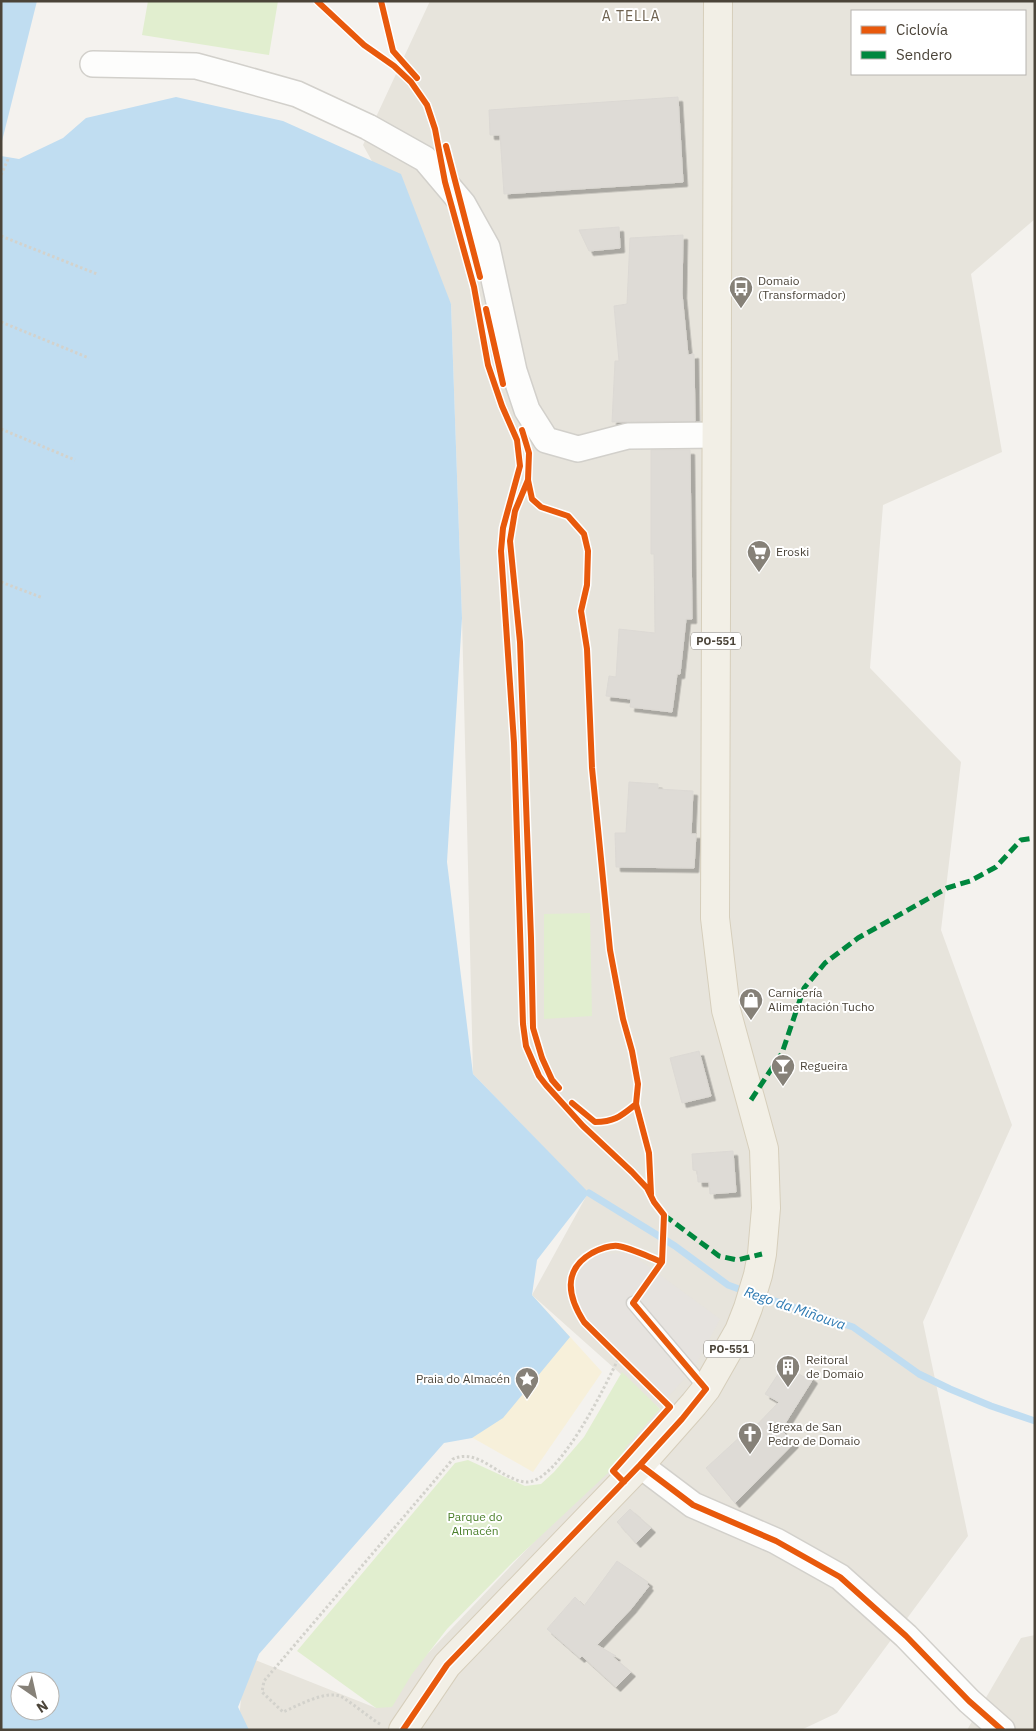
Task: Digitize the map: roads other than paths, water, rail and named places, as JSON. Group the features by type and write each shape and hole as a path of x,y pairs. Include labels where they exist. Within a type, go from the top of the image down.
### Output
{"main road":[{"name":"PO-551","path":"393,1728 447,1665 640,1465 682,1419 706,1389 739,1331 758,1275 762,1254 766,1208 764,1150 726,1010 715,918 718,1"}],"street":[{"path":"93,64 196,66 297,94 368,127 425,159 463,204 487,247 514,371 527,410 546,440 578,449 628,436 717,434"},
{"path":"640,1465 693,1505 776,1541 840,1577 906,1636 969,1701 1002,1730"}],"lane":[{"path":"633,1303 706,1389"}],"water":[{"path":"1,1 37,1 1,145"},
{"path":"176,97 283,121 401,174 451,304 462,618 447,862 473,1074 589,1193 537,1260 532,1295 570,1337 503,1418 472,1438 444,1443 259,1654 238,1707 249,1730 1,1730 1,156 19,159 63,138 86,118"}],"waterway":[{"name":"Rego da Miñouva","path":"589,1193 675,1246 728,1285 747,1292"},
{"name":"Rego da Miñouva","path":"757,1295 853,1327 919,1374 991,1406 1035,1421"}],"place":[{"name":"Domaio (Transformador)","path":"741,309"},
{"name":"Eroski","path":"759,573"},
{"name":"Carnicería Alimentación Tucho","path":"751,1021"},
{"name":"Regueira","path":"783,1087"},
{"name":"Reitoral de Domaio","path":"788,1388"},
{"name":"Praia do Almacén","path":"527,1400"},
{"name":"Igrexa de San Pedro de Domaio","path":"750,1455"}],"district":[{"name":"A TELLA","path":"631,16"}],"park label":[{"name":"Parque do Almacén","path":"475,1524"}]}
